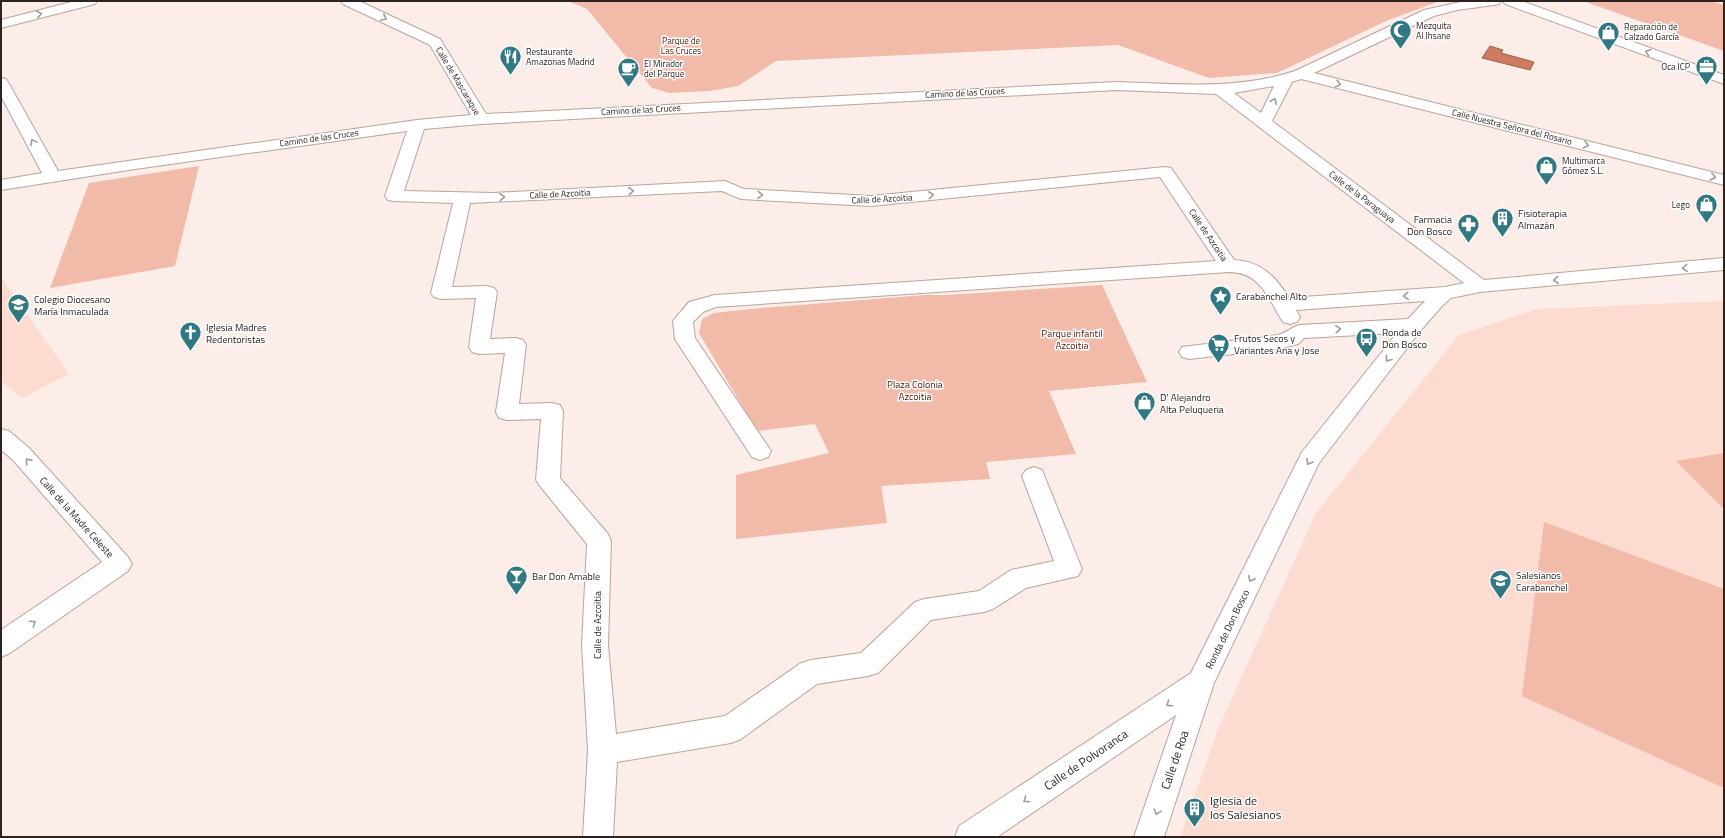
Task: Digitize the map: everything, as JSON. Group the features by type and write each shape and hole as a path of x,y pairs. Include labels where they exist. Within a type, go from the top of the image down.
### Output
{"street":[{"path":"1,24 90,1"},
{"name":"Calle de Mascaraque","path":"348,1 435,42 480,119"},
{"name":"Camino de las Cruces","path":"1,185 52,176 417,125 480,119 1117,86 1222,90 1257,86 1285,80 1300,74 1429,13 1457,6 1494,1"},
{"path":"1510,1 1724,80"},
{"name":"Calle Nuestra Señora del Rosario","path":"1300,74 1724,180"},
{"path":"1264,122 1285,80"},
{"path":"1,82 52,176"},
{"name":"Calle de la Paraguaya","path":"1222,90 1480,286"},
{"name":"Calle de Azcoitia","path":"417,125 394,196 493,198 725,186 741,194 871,201 1165,172 1229,266"},
{"name":"Calle de Azcoitia","path":"463,198 441,293 487,292 479,347 516,345 507,412 552,411 548,480 599,541 595,644 603,750 598,837"},
{"path":"1283,305 1445,293 1480,286 1724,264"},
{"name":"Calle de Azcoitia","path":"760,451 685,339 683,321 696,307 715,301 1229,266 1245,267 1257,272 1265,280 1283,305 1299,332"},
{"name":"Ronda de Don Bosco","path":"1201,682 1310,458 1414,324 1445,293"},
{"path":"1189,352 1278,342 1291,339 1299,332 1414,324"},
{"name":"Calle de la Madre Celeste","path":"1,438 22,454 119,564 1,645"},
{"path":"603,750 731,729 812,672 868,664 924,610 984,601 1020,578 1069,569 1034,476"},
{"name":"Calle de Polvoranca","path":"970,837 1201,682"},
{"name":"Calle de Roa","path":"1149,837 1201,682"}],"shaded area":[{"path":"1490,46 1503,50 1501,53 1534,62 1530,70 1482,58"},
{"name":"Colegio Diocesano María Inmaculada","path":"1,277 69,374 22,398 1,381"},
{"name":"Salesianos Carabanchel","path":"1724,301 1724,837 1180,837 1219,727 1316,513 1459,335 1537,309"}],"green space":[{"name":"Parque de Las Cruces","path":"568,1 1440,1 1386,21 1277,73 1209,78 1118,45 776,61 738,86 710,91 669,93 652,88 587,9"},
{"path":"1583,1 1711,1 1724,5 1724,51"},
{"path":"199,166 175,266 50,288 89,183"},
{"name":"Plaza Colonia Azcoitia","path":"1102,285 1147,382 1049,391 1076,454 986,462 990,479 881,486 887,523 736,539 736,475 829,453 815,424 757,431 699,333 702,319 714,313 751,309 925,295 948,295"},
{"path":"1724,453 1724,509 1676,461"},
{"path":"1544,522 1724,589 1724,788 1522,696"}],"place":[{"name":"Mezquita Al Ihsane","path":"1401,50"},
{"name":"Reparación de Calzado García","path":"1608,52"},
{"name":"Restaurante Amazonas Madrid","path":"510,76"},
{"name":"Oca ICP","path":"1706,86"},
{"name":"El Mirador del Parque","path":"629,88"},
{"name":"Multimarca Gómez S.L.","path":"1546,186"},
{"name":"Lego","path":"1706,224"},
{"name":"Fisioterapia Almazán","path":"1503,238"},
{"name":"Farmacia Don Bosco","path":"1468,244"},
{"name":"Carabanchel Alto","path":"1220,316"},
{"name":"Colegio Diocesano María Inmaculada","path":"18,324"},
{"name":"Iglesia Madres Redentoristas","path":"190,352"},
{"name":"Ronda de Don Bosco","path":"1367,358"},
{"name":"Frutos Secos y Variantes Ana y Jose","path":"1218,364"},
{"name":"D' Alejandro Alta Peluqueria","path":"1145,422"},
{"name":"Bar Don Amable","path":"516,596"},
{"name":"Salesianos Carabanchel","path":"1500,600"},
{"name":"Iglesia de los Salesianos","path":"1194,828"}],"park label":[{"name":"Parque infantil Azcoitia","path":"1072,338"}]}
